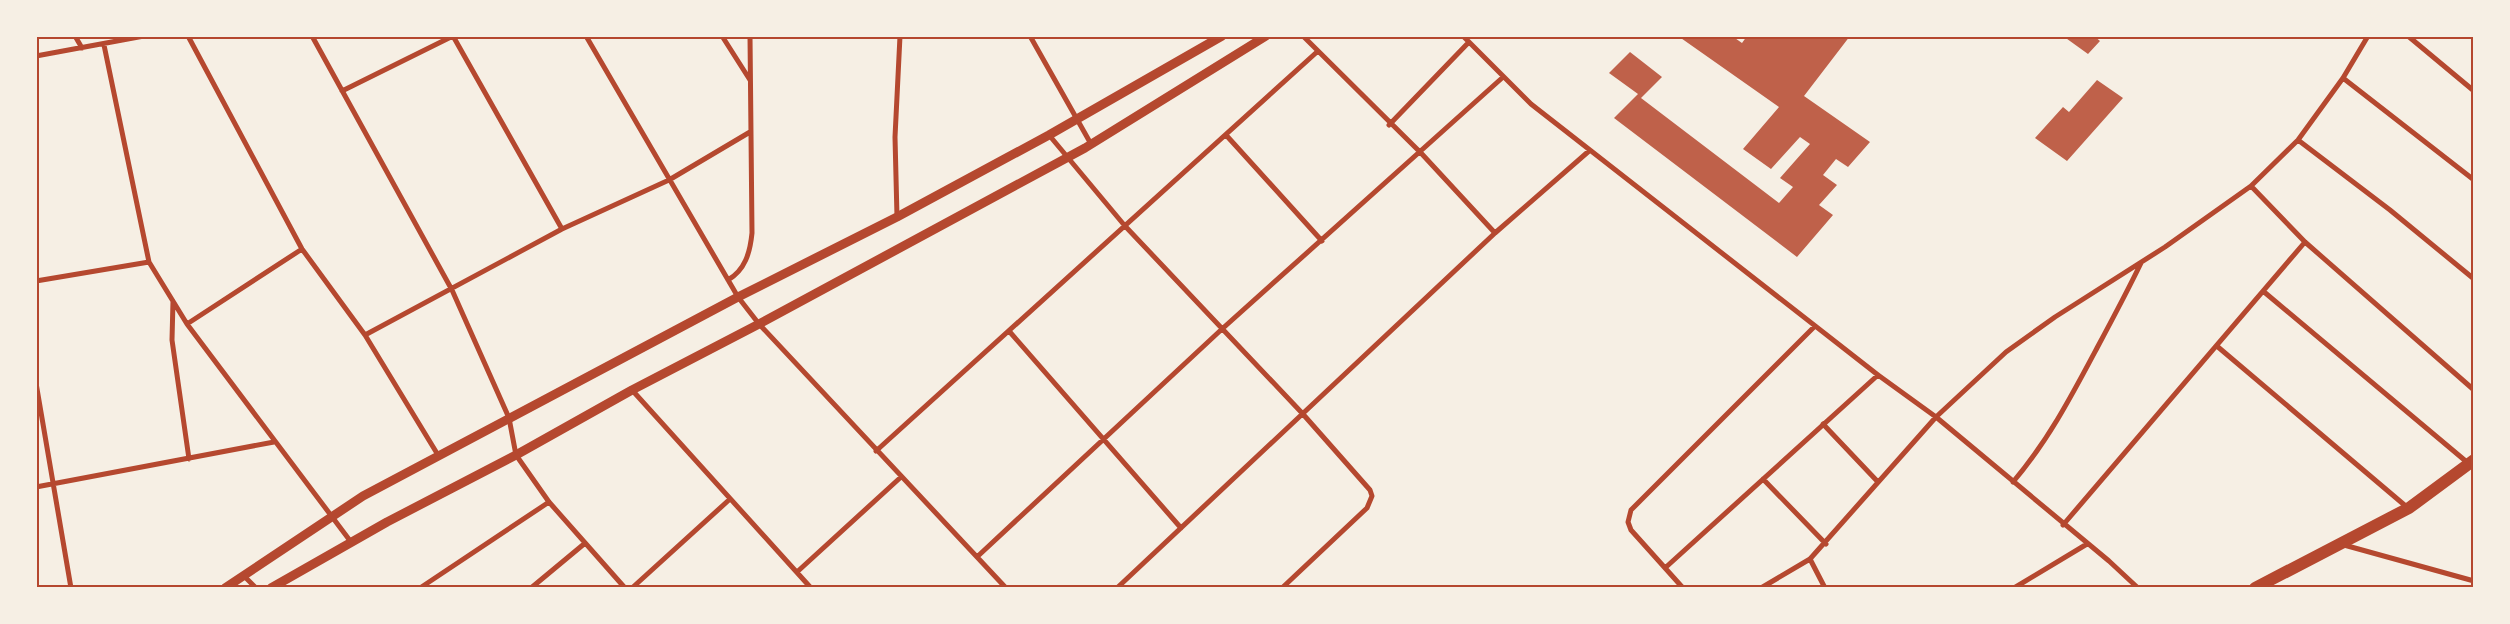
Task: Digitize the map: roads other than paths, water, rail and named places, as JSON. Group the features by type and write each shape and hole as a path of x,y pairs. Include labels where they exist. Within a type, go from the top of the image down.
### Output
{"main road":[{"path":"2255,588 2408,508 2472,462"}],"street":[{"path":"75,36 82,48"},
{"path":"36,56 104,45 144,36"},
{"path":"188,36 302,250 365,336 438,455"},
{"path":"312,36 452,290 509,418 516,455 549,502 584,544 625,588"},
{"path":"342,91 453,36 562,229"},
{"path":"586,36 738,297 759,324 1006,588"},
{"path":"722,36 750,81"},
{"path":"728,280 736,275 745,263 750,249 752,233 750,36"},
{"path":"897,217 895,137 900,36"},
{"path":"1030,36 1090,144"},
{"path":"225,588 333,515 438,455 1049,136 1222,36"},
{"path":"271,588 351,542 516,455 632,390 759,324 1090,144 1266,36"},
{"path":"1303,36 1389,124 1421,153 1495,233"},
{"path":"1463,36 1502,78 1589,151 1878,375 1936,417 2138,588"},
{"path":"1761,588 1810,559 1826,544 1936,417 2006,352 2251,186 2298,140 2343,78 2368,36"},
{"path":"2408,36 2474,91"},
{"path":"1389,124 1469,42"},
{"path":"104,45 149,262 187,324 274,442 333,515 351,542"},
{"path":"876,451 1318,51"},
{"path":"978,556 1222,329 1421,153 1502,78"},
{"path":"2343,78 2474,180"},
{"path":"365,336 562,229 669,180 750,132"},
{"path":"1226,135 1322,241"},
{"path":"1049,136 1125,226 1302,413 1364,482 1372,496 1367,508 1282,588"},
{"path":"2298,140 2390,210 2474,279"},
{"path":"1117,588 1495,233 1589,151"},
{"path":"2251,186 2305,242 2474,390"},
{"path":"2063,525 2218,347 2305,242"},
{"path":"187,324 302,250"},
{"path":"36,281 149,262"},
{"path":"2013,482 2046,441 2063,412 2141,262"},
{"path":"2263,291 2472,462"},
{"path":"173,300 173,349 189,459"},
{"path":"1683,588 1628,527 1630,510 1815,326"},
{"path":"1009,331 1105,439 1180,528"},
{"path":"2218,347 2408,508"},
{"path":"1665,568 1878,375"},
{"path":"36,383 70,588"},
{"path":"632,390 811,588"},
{"path":"1824,424 1878,482"},
{"path":"36,487 274,442"},
{"path":"797,572 902,477"},
{"path":"1762,479 1826,544"},
{"path":"632,588 730,499"},
{"path":"420,588 549,502"},
{"path":"532,588 584,544"},
{"path":"2014,588 2087,544"},
{"path":"2338,544 2474,581"},
{"path":"1810,559 1825,588"},
{"path":"243,575 256,588"}]}
